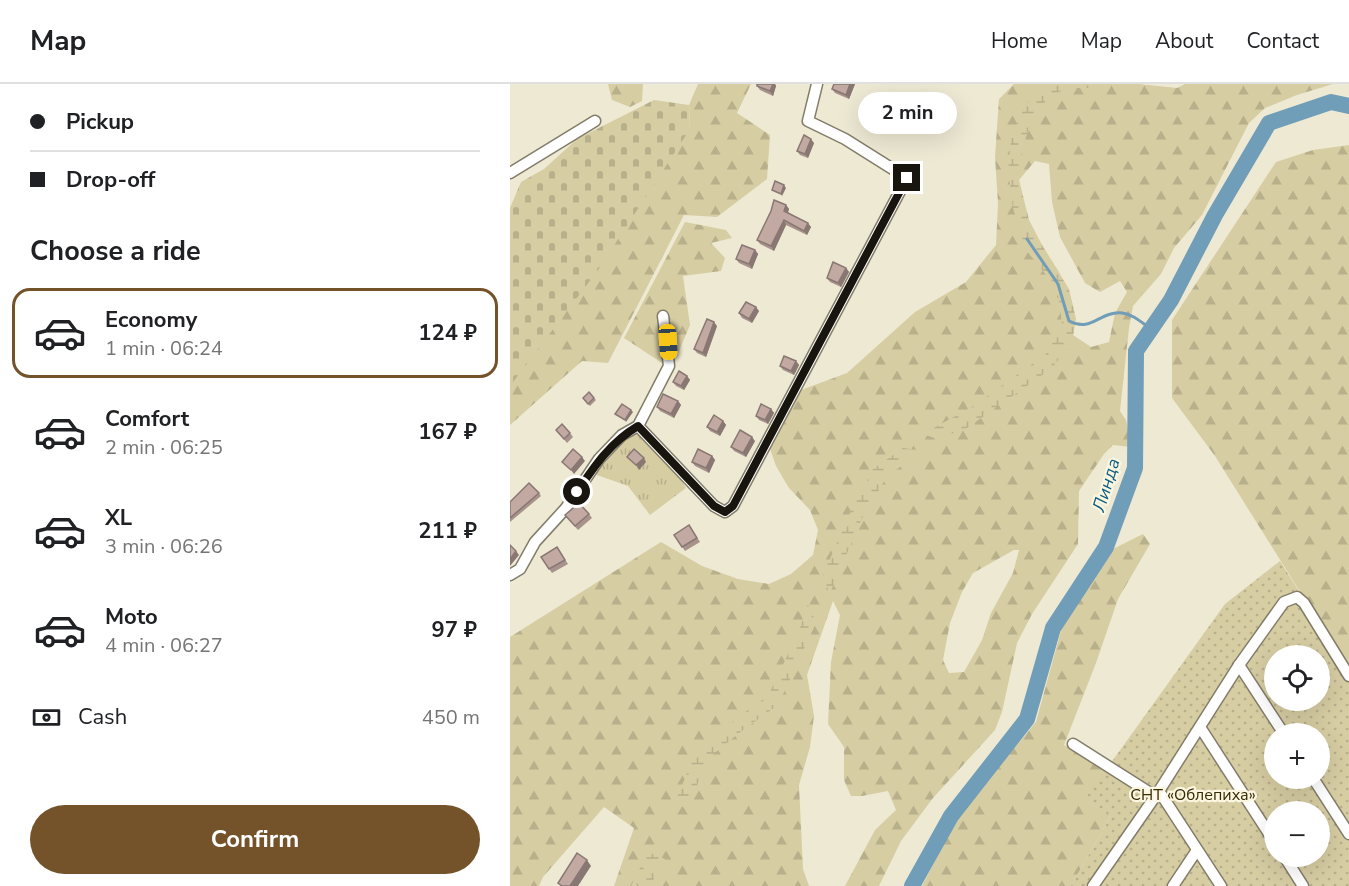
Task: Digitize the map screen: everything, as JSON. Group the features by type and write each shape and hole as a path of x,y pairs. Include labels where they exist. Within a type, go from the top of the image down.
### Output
{"street":[{"path":"638,426 714,506 725,512 733,506 907,178 845,139 808,121 818,84"},
{"path":"510,173 595,121"},
{"path":"510,575 520,569 535,542 566,508 599,459 622,435 638,426 669,366 663,315"},
{"path":"1093,886 1157,793 1239,665 1284,602 1296,597 1304,603 1349,676"},
{"path":"1239,665 1277,723"},
{"path":"1200,727 1264,826"},
{"path":"1073,744 1157,793 1221,886"},
{"path":"1320,789 1349,834"},
{"path":"1173,886 1197,850"},
{"path":"1291,867 1303,886"}],"green space":[{"path":"608,84 643,84 642,101 630,107 612,100"},
{"path":"698,84 751,84 737,113 770,135 767,179 717,217 684,215 608,363 582,361 510,425 510,207 690,129 689,105"},
{"path":"1014,84 1139,84 1177,88 1185,84 1333,84 1265,108 1249,123 1202,215 1174,248 1161,274 1133,306 1120,411 1126,420 1131,447 1113,445 1104,454 1079,491 1078,544 1032,614 1017,643 1002,712 995,730 933,798 901,841 879,886 845,886 875,830 896,810 888,791 851,796 844,780 844,747 828,724 831,662 840,615 833,601 807,675 814,716 810,747 799,785 803,869 809,886 614,886 634,828 604,807 543,877 539,886 510,886 510,637 661,542 702,566 738,579 769,584 791,574 813,555 818,530 810,510 789,488 776,466 768,443 793,393 847,373 915,312 966,282 996,245 998,203 995,157 999,99","holes":["1035,161 1049,164 1052,202 1060,237 1085,283 1100,292 1120,281 1127,292 1115,313 1109,342 1091,347 1073,335 1074,318 1068,289 1036,235 1023,200 1019,180","1014,550 1019,550 1013,573 991,613 982,640 964,672 949,673 943,660 950,623 962,592 973,573"]},
{"path":"1044,84 1091,84 1091,88 1065,88 1045,102 1032,117 1023,147 1019,180 1029,220 1069,289 1076,319 1072,342 1052,368 967,428 937,439 923,434 975,405 1046,354 1062,327 1060,304 1051,281 1026,250 1013,208 1008,170 1011,139 1025,106"},
{"path":"654,100 689,105 690,129 598,270 510,386 510,208 521,182 544,169 577,139"},
{"path":"1349,145 1349,670 1215,456 1172,398 1172,320 1276,162 1313,150"},
{"path":"685,222 726,230 732,238 711,243 725,258 721,271 683,276 690,325 677,356 662,363 624,338"},
{"path":"640,434 671,465 686,488 650,515 628,486 594,474 607,455 619,443"},
{"path":"903,448 924,451 888,475 863,516 830,593 822,577 850,513 873,469"},
{"path":"1143,534 1150,544 1118,599 1064,745 1107,769 1111,816 1071,886 922,886 960,813 1036,722 1062,627 1111,550"},
{"name":"СНТ «Облепиха»","path":"1280,561 1349,671 1349,886 1071,886 1111,816 1085,799 1225,604"},
{"path":"808,604 816,623 778,705 710,757 686,809 675,802 693,759 738,717 768,696 799,631"},
{"path":"648,852 665,859 650,886 631,886"}],"building":[{"path":"757,84 773,84 770,91"},
{"path":"834,84 850,84 846,95 832,89"},
{"path":"804,135 811,139 805,154 797,151"},
{"path":"775,181 784,185 781,194 772,190"},
{"path":"774,200 786,205 784,211 808,223 804,231 784,220 771,246 757,240"},
{"path":"742,245 755,250 749,264 736,259"},
{"path":"833,262 846,268 838,283 827,278"},
{"path":"746,302 756,307 749,319 739,313"},
{"path":"707,319 714,322 703,353 694,349"},
{"path":"784,356 796,361 791,371 780,366"},
{"path":"679,371 687,376 681,386 673,382"},
{"path":"589,392 594,398 588,404 583,398"},
{"path":"663,394 678,401 671,414 657,407"},
{"path":"622,404 631,410 625,420 615,414"},
{"path":"761,404 771,409 765,420 756,416"},
{"path":"714,415 723,421 717,432 707,427"},
{"path":"562,424 570,433 564,439 556,430"},
{"path":"740,430 752,437 743,453 731,447"},
{"path":"573,449 582,457 571,470 562,462"},
{"path":"634,449 644,458 636,465 627,457"},
{"path":"698,449 712,456 706,468 692,462"},
{"path":"529,483 539,493 510,518 510,502"},
{"path":"579,503 589,514 575,526 565,515"},
{"path":"689,525 697,538 682,547 674,535"},
{"path":"510,545 516,551 510,559"},
{"path":"557,547 565,560 549,569 541,557"},
{"path":"577,853 587,860 570,886 562,886 558,883"}],"waterway":[{"name":"Линда","path":"912,886 951,816 1027,719 1053,628 1106,547 1135,468 1136,351 1171,300 1215,215 1269,123 1331,102 1349,106"},
{"path":"1027,239 1058,284 1069,321 1084,325 1107,315 1122,313 1134,317 1151,329"}],"route":[{"path":"577,492 599,459 622,435 638,426 714,506 725,512 733,506 907,178"}]}
